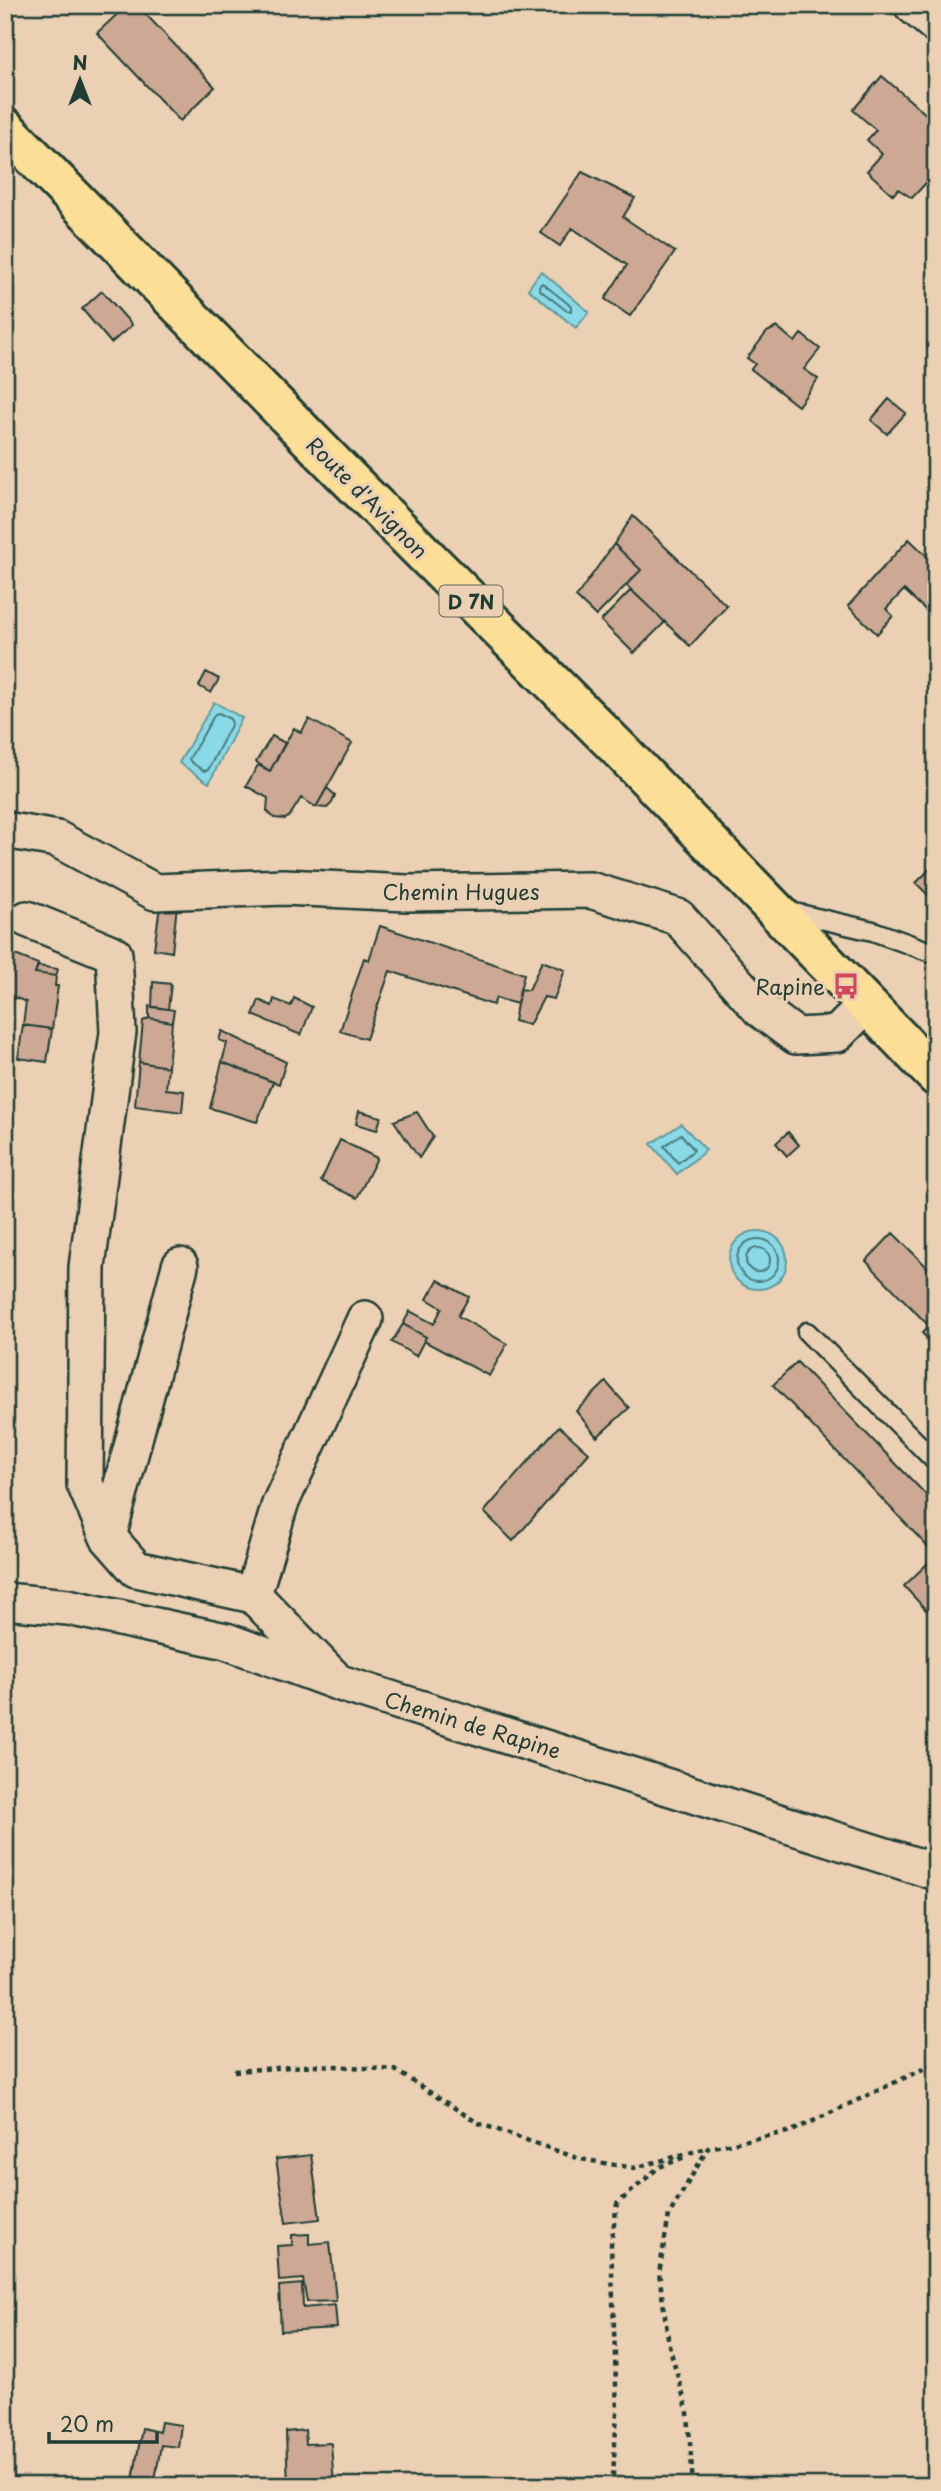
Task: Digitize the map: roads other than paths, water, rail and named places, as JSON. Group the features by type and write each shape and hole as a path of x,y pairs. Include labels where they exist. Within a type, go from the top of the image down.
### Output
{"main road":[{"name":"Route d'Avignon","path":"5,128 342,472 622,752 865,1006 936,1076"}],"street":[{"path":"912,5 936,25"},
{"name":"Chemin Hugues","path":"5,830 57,839 155,892 284,887 407,893 590,890 678,917 760,1009 796,1036 837,1034 865,1006"},
{"path":"27,919 114,954 117,1032 87,1267 85,1484 108,1537 136,1569 253,1595 340,1683"},
{"path":"108,1537 180,1266"},
{"path":"253,1595 280,1504 365,1319"},
{"name":"Chemin de Rapine","path":"5,1601 68,1608 226,1641 340,1683 936,1872"}],"lane":[{"path":"772,908 873,931 936,954"},
{"path":"807,1332 936,1462"}],"water":[{"path":"541,271 589,312 576,328 528,289"},
{"path":"214,702 242,718 209,783 179,763"},
{"path":"681,1124 706,1150 677,1174 651,1144"},
{"path":"758,1231 774,1236 782,1244 787,1260 782,1276 774,1284 758,1289 742,1284 734,1276 729,1260 734,1244 742,1236"}],"place":[{"name":"Rapine","path":"846,986"}]}
